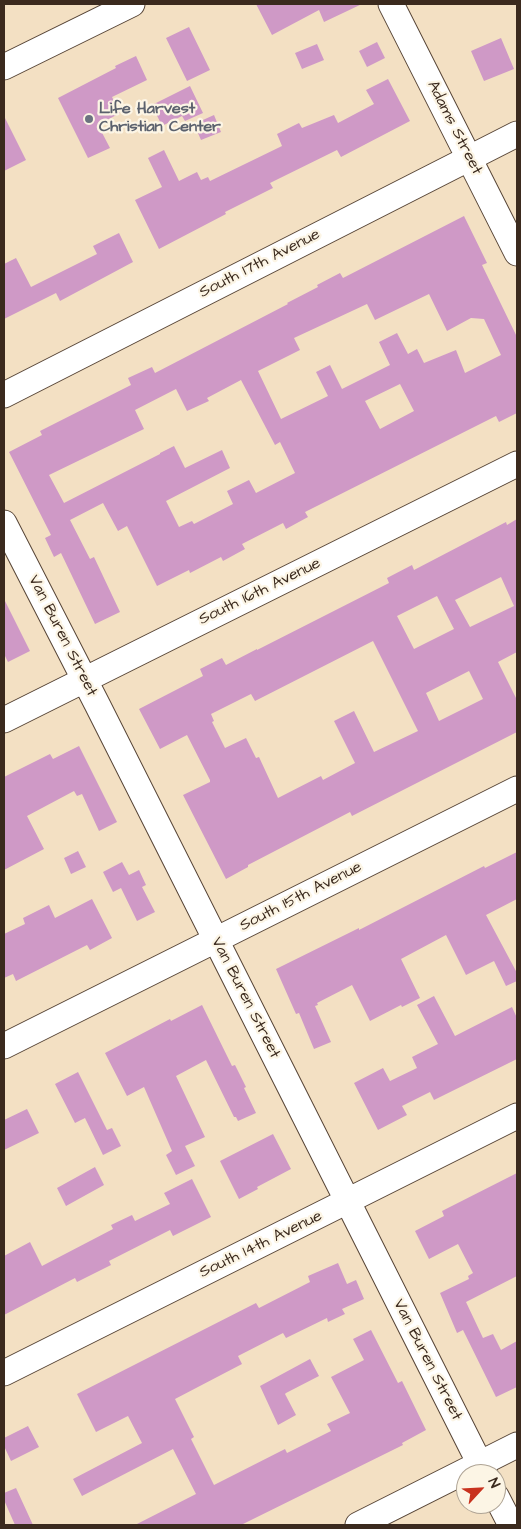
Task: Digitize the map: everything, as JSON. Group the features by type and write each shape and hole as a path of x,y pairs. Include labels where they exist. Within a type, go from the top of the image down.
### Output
{"street":[{"path":"4,67 132,4"},
{"name":"Adams Street","path":"391,4 517,253"},
{"name":"South 17th Avenue","path":"4,395 517,134"},
{"name":"South 16th Avenue","path":"4,720 517,464"},
{"name":"Van Buren Street","path":"4,522 479,1464"},
{"name":"South 15th Avenue","path":"4,1046 517,789"},
{"name":"South 14th Avenue","path":"4,1373 517,1116"},
{"path":"489,1464 517,1445"},
{"path":"358,1525 456,1481"}],"building":[{"path":"256,4 362,4 324,22 319,10 272,35"},
{"path":"189,27 210,70 187,81 166,38"},
{"path":"501,38 514,69 484,81 471,51"},
{"path":"377,42 385,58 367,67 359,51"},
{"path":"317,44 324,60 302,69 295,53"},
{"name":"Life Harvest Christian Center","path":"136,56 147,80 112,97 120,113 98,125 110,148 88,158 58,98"},
{"path":"388,79 410,121 341,157 337,150 270,183 273,188 159,249 135,200 162,187 148,158 164,150 179,181 197,172 201,180 208,177 210,181 282,146 277,134 299,123 302,128 334,115 338,123 374,104 366,90"},
{"path":"190,86 203,113 185,121 182,116 162,126 152,105"},
{"path":"214,115 221,132 201,140 194,124"},
{"path":"4,116 26,160 4,171"},
{"path":"464,216 487,263 482,265 517,337 517,413 499,422 496,416 305,512 308,517 286,529 283,523 242,544 245,549 223,561 221,557 190,573 189,570 157,586 127,526 118,531 103,503 70,520 90,559 94,557 120,612 95,624 61,553 54,557 45,538 51,535 9,452 42,435 40,431 131,385 128,378 152,367 155,373 288,304 340,273 343,278","holes":["429,294 447,331 471,318 484,319 501,355 465,373 456,350 424,363 417,349 408,354 397,333 379,342 390,365 342,389 330,365 316,372 328,396 281,419 258,371 300,350 294,338 367,304 375,320","241,380 275,445 280,442 295,473 256,493 249,480 227,491 233,504 194,524 192,521 179,527 166,501 230,468 222,450 185,468 174,446 64,503 49,475 144,429 135,410 176,389 187,411 209,401 207,398","400,384 414,411 380,429 365,401"]},
{"path":"119,233 133,262 60,301 56,293 4,319 4,264 16,258 31,287 97,254 93,246"},
{"path":"517,519 517,652 498,662 517,700 517,732 352,816 350,812 248,865 248,867 226,879 183,795 210,782 187,735 160,749 139,709 203,676 200,669 222,658 226,665 389,583 387,578 412,565 414,570 506,522 507,525","holes":["501,577 514,606 470,627 455,600","437,596 454,629 414,649 397,616","373,641 418,731 374,752 354,711 334,721 355,763 323,780 321,776 278,798 259,757 256,758 246,738 225,748 212,722 214,721 211,714 251,694 255,701","469,671 483,699 439,721 426,693"]},
{"path":"4,599 30,651 8,662 4,654"},
{"path":"79,746 117,822 99,831 82,794 77,796 74,791 27,816 44,849 4,870 4,777 50,754 53,759"},
{"path":"78,851 86,867 71,874 64,858"},
{"path":"517,852 517,899 486,915 517,973 517,981 506,986 494,961 466,975 446,935 401,959 420,998 402,1007 401,1005 370,1021 352,985 317,1003 318,1005 315,1006 331,1042 314,1049 299,1013 296,1014 276,969 359,928 359,930 484,866 485,868"},
{"path":"122,862 129,875 139,870 146,885 142,887 155,912 137,921 121,888 113,892 103,872"},
{"path":"92,899 112,938 90,950 87,945 16,981 13,974 4,978 4,934 25,924 23,918 49,905 55,918"},
{"path":"434,996 455,1036 512,1007 517,1018 517,1059 434,1100 430,1092 402,1106 407,1115 378,1130 354,1083 383,1068 390,1081 417,1068 412,1057 438,1044 417,1005"},
{"path":"202,1005 232,1066 235,1065 246,1087 244,1088 256,1113 238,1121 234,1117 206,1060 176,1076 205,1137 185,1146 195,1166 176,1175 166,1155 172,1151 144,1087 127,1096 105,1053 170,1019 171,1021"},
{"path":"78,1072 107,1130 112,1128 121,1146 103,1155 85,1118 75,1123 55,1084"},
{"path":"27,1109 39,1133 4,1150 4,1120"},
{"path":"273,1134 291,1169 239,1199 220,1161"},
{"path":"95,1167 104,1185 66,1206 57,1188"},
{"path":"517,1173 517,1276 466,1302 483,1338 493,1334 501,1350 517,1341 517,1387 496,1397 463,1330 457,1333 440,1293 469,1279 468,1276 473,1273 458,1244 429,1259 415,1231 444,1216 442,1211"},
{"path":"192,1179 211,1217 173,1236 170,1230 109,1261 111,1265 77,1282 75,1278 4,1315 4,1256 30,1242 42,1266 113,1229 111,1225 132,1215 135,1221 170,1204 164,1193"},
{"path":"338,1263 347,1284 356,1280 364,1299 342,1309 345,1314 328,1322 327,1318 286,1338 283,1333 238,1356 242,1364 175,1399 194,1437 191,1439 214,1485 285,1449 287,1453 331,1431 327,1424 350,1413 331,1377 364,1360 353,1339 371,1330 398,1383 402,1381 426,1430 402,1443 403,1445 241,1525 135,1525 196,1494 173,1449 82,1496 73,1479 142,1443 128,1416 96,1432 77,1394 256,1303 259,1308 310,1282 308,1276"},
{"path":"310,1359 319,1376 285,1394 296,1415 278,1425 260,1386"},
{"path":"28,1426 39,1447 11,1461 4,1446 4,1438"},
{"path":"16,1488 33,1525 15,1525 4,1500 4,1493"}],"place":[{"name":"Life Harvest Christian Center","path":"89,119"}]}
